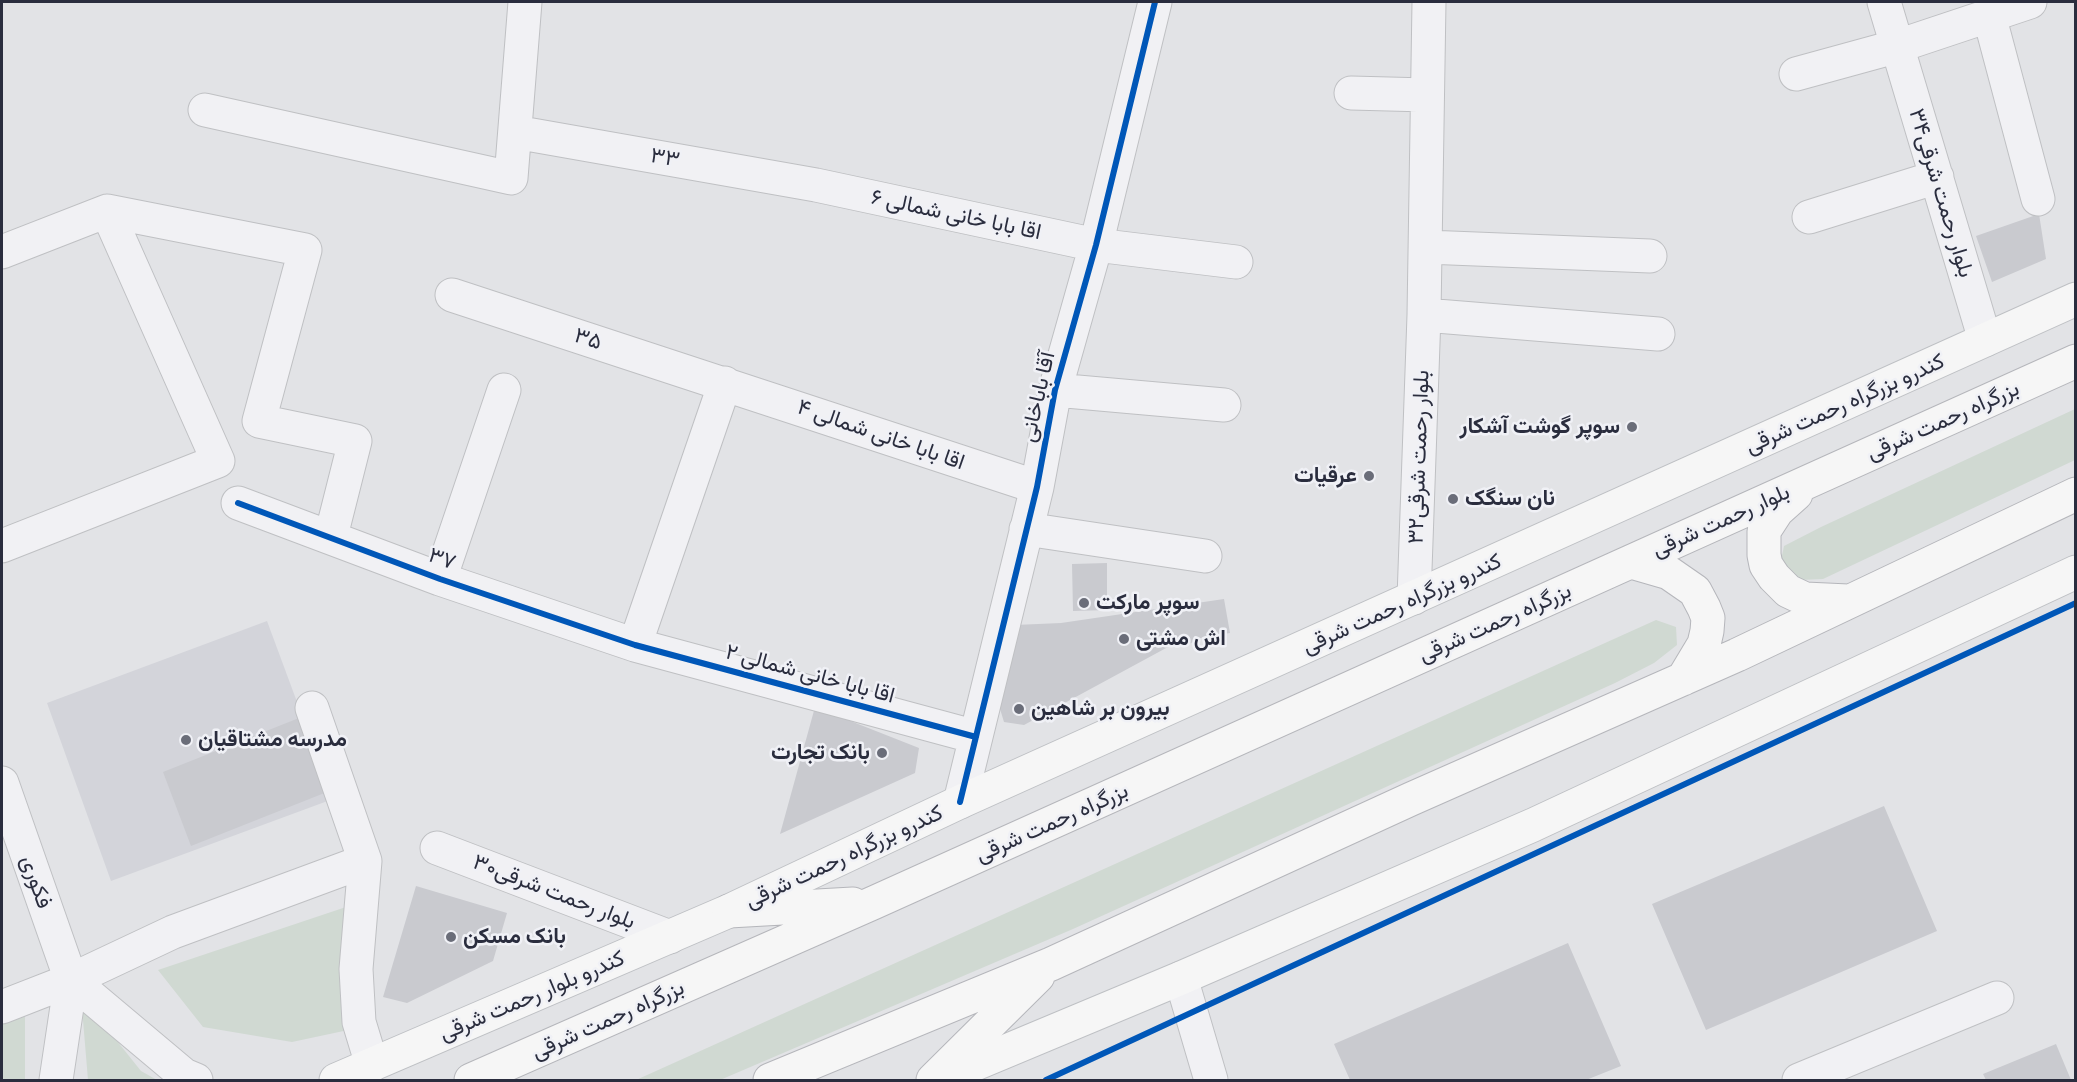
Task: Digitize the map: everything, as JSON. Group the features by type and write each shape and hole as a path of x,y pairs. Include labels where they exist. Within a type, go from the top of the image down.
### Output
{"main road":[{"name":"کندرو بزرگراه رحمت شرقی","path":"729,911 960,802 2076,299"},
{"name":"بزرگراه رحمت شرقی","path":"1811,481 2076,361"},
{"name":"بلوار رحمت شرقی","path":"1631,562 1811,481"},
{"path":"1811,481 1777,511 1764,531 1766,565 1788,591 1805,599 1851,601"},
{"path":"770,1080 1051,964 1411,799 1683,679 2076,494"},
{"name":"بزرگراه رحمت شرقی","path":"471,1080 873,903 1631,562"},
{"path":"1631,562 1669,573 1695,591 1704,608 1708,618 1704,644 1683,679"},
{"path":"935,1080 1181,978 1533,825 2076,572"},
{"path":"729,911 873,903"},
{"name":"کندرو بلوار رحمت شرقی","path":"336,1080 729,911"},
{"path":"935,1080 1051,964"}],"street":[{"path":"205,110 511,178 525,2"},
{"name":"آقا باباخانی","path":"960,802 1036,487 1055,390 1096,245 1155,2"},
{"name":"بلوار رحمت شرقی۳۲","path":"1414,598 1425,315 1428,2"},
{"name":"بلوار رحمت شرقی۳۴","path":"1884,2 1985,340"},
{"path":"1796,74 1898,46 2030,2"},
{"path":"1989,15 2038,199"},
{"path":"1351,93 1427,95"},
{"name":"۳۳","path":"515,132 816,185"},
{"path":"1809,217 1936,177"},
{"name":"۶ اقا بابا خانی شمالی","path":"816,185 1096,245 1236,262"},
{"path":"2,546 218,461 107,211"},
{"path":"2,252 107,211 305,250 259,421 356,441 331,536"},
{"path":"1426,247 1650,256"},
{"name":"۳۵","path":"452,295 724,383"},
{"path":"1425,315 1658,334"},
{"path":"635,645 724,383"},
{"name":"۴ اقا بابا خانی شمالی","path":"724,383 1036,487"},
{"path":"440,579 504,390"},
{"path":"1055,390 1224,405"},
{"name":"۳۷","path":"238,503 331,536 440,579 635,645"},
{"path":"1026,529 1205,556"},
{"name":"۲ اقا بابا خانی شمالی","path":"635,645 976,737"},
{"path":"312,708 365,861 356,969 359,1022 372,1065"},
{"name":"فکوری","path":"2,783 8,825 71,980 56,1080"},
{"name":"بلوار رحمت شرقی۳۰","path":"438,848 670,937"},
{"path":"2,1007 71,980 173,932 365,861"},
{"path":"1181,978 1211,1080"},
{"path":"71,980 184,1075 196,1080"},
{"path":"1799,1080 1997,998"}],"shaded area":[{"path":"2075,409 2075,460 1823,579 1799,580 1780,565 1784,546"},
{"path":"1656,620 1676,627 1677,645 1654,663 1615,683 1073,929 720,1080 636,1080"},
{"name":"مدرسه مشتاقیان","path":"267,621 333,799 111,881 47,703"},
{"path":"349,906 353,1029 292,1042 203,1027 158,970"},
{"path":"81,996 141,1071 157,1080 88,1080"},
{"path":"25,1016 25,1080 2,1080 2,1024"}],"building":[{"path":"2039,214 2046,259 1992,282 1976,236"},
{"path":"1107,563 1107,610 1073,611 1072,564"},
{"path":"1224,599 1230,633 1203,637 1189,644 1168,647 1024,725 1004,722 997,699 1015,625 1061,623"},
{"path":"815,707 919,748 915,773 780,834"},
{"name":"مدرسه مشتاقیان","path":"299,718 327,792 191,846 163,772"},
{"path":"1884,806 1937,931 1706,1030 1652,904"},
{"name":"بانک مسکن","path":"416,886 507,913 493,961 407,1003 383,997"},
{"path":"1568,943 1621,1066 1586,1080 1350,1080 1334,1044"},
{"path":"2056,1044 2071,1080 1986,1080 1983,1074"}],"cycle path":[{"path":"960,802 1037,487 1055,390 1096,245 1155,2"},
{"path":"238,503 440,579 635,645 976,737"},
{"path":"1046,1080 2076,603"}],"place":[{"name":"سوپر گوشت آشکار","path":"1632,427"},
{"name":"عرقیات","path":"1369,476"},
{"name":"نان سنگک","path":"1453,499"},
{"name":"سوپر مارکت","path":"1084,603"},
{"name":"اش مشتی","path":"1124,639"},
{"name":"بیرون بر شاهین","path":"1019,709"},
{"name":"مدرسه مشتاقیان","path":"186,740"},
{"name":"بانک تجارت","path":"882,753"},
{"name":"بانک مسکن","path":"451,937"}]}
